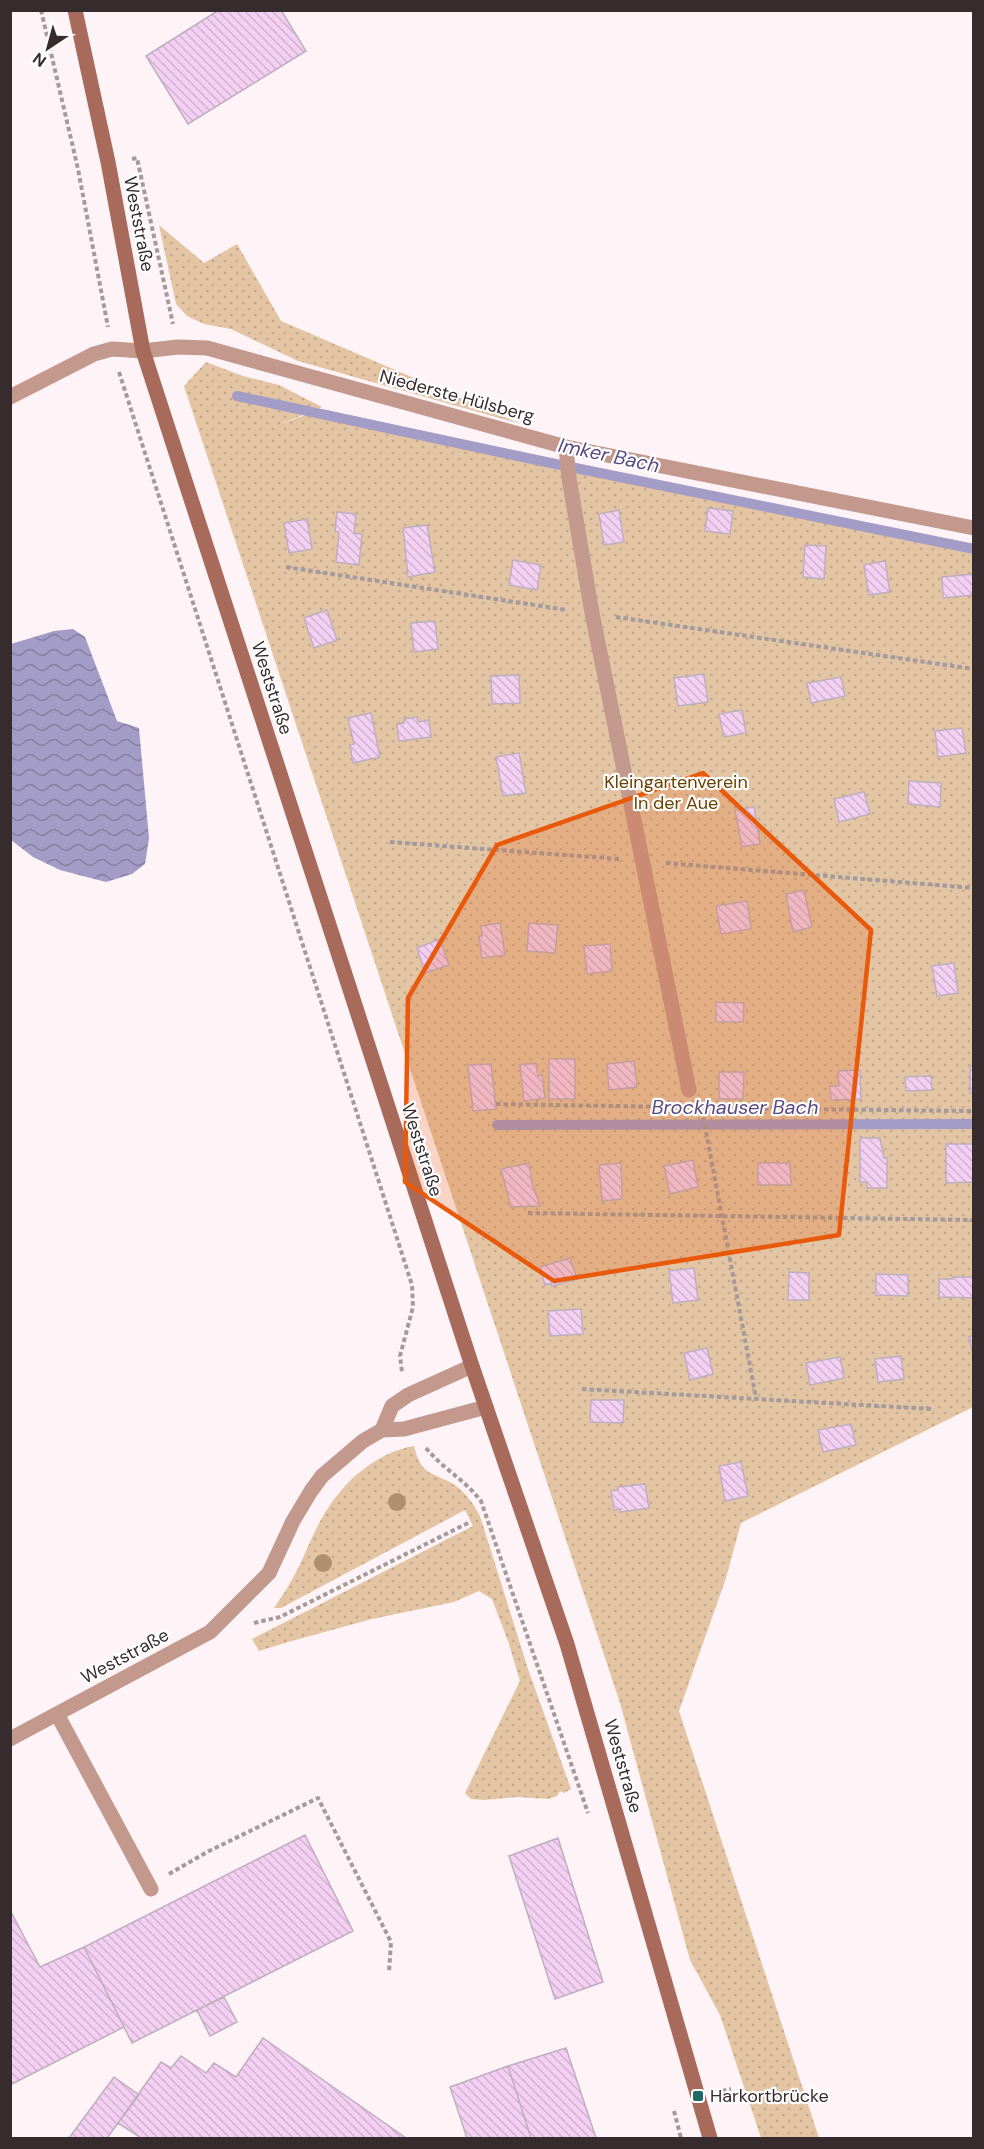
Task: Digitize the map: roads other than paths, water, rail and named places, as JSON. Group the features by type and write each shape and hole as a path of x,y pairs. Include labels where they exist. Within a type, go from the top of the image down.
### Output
{"street":[{"name":"Weststraße","path":"75,10 108,162 143,351 472,1366 567,1644 710,2139"},
{"name":"Niederste Hülsberg","path":"10,397 94,354 112,349 143,351 178,347 207,348 567,453 974,528"},
{"path":"567,453 569,478 592,613 689,1090"},
{"name":"Weststraße","path":"382,1430 392,1406 408,1395 472,1366"},
{"name":"Weststraße","path":"10,1739 210,1632 268,1573 293,1521 311,1491 322,1476 344,1456 382,1430 404,1429 486,1407"},
{"path":"57,1714 149,1887"}],"water":[{"path":"73,629 85,637 117,721 139,728 149,838 145,864 132,874 106,882 60,870 33,857 11,840 11,644 54,631"}],"waterway":[{"name":"Imker Bach","path":"237,396 546,462 974,549"},
{"name":"Brockhauser Bach","path":"497,1125 974,1124"}],"place":[{"name":"Harkortbrücke","path":"698,2096"}],"park label":[{"name":"Kleingartenverein In der Aue","path":"676,792"}]}
